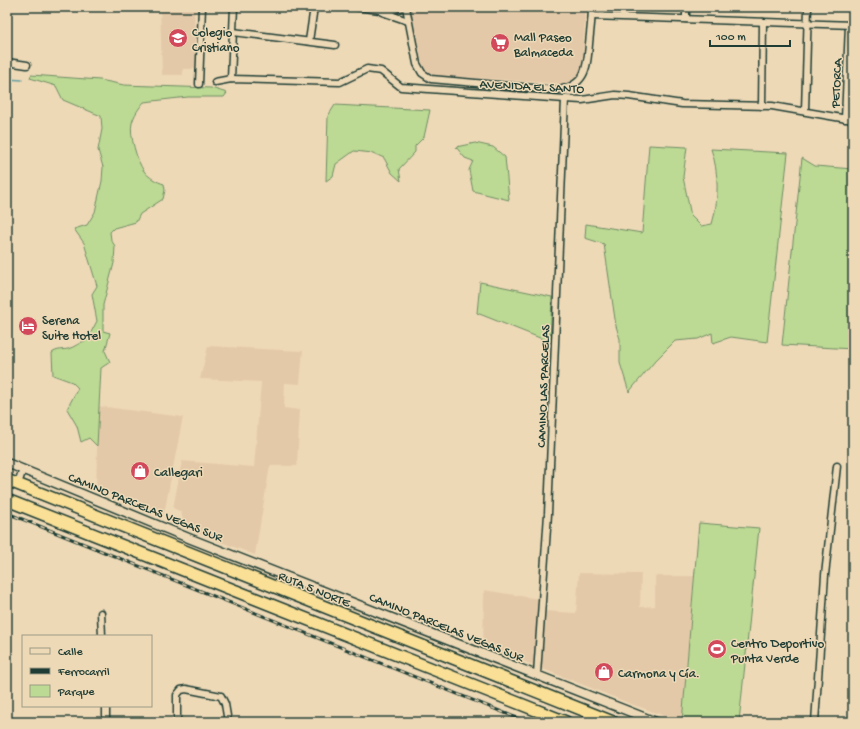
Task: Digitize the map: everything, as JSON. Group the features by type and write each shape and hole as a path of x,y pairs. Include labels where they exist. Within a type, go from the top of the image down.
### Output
{"highway":[{"name":"RUTA 5 NORTE","path":"7,480 613,722"},
{"path":"7,500 565,722"}],"street":[{"path":"199,84 202,7"},
{"path":"231,79 234,7"},
{"path":"309,41 314,7"},
{"path":"357,7 378,10 408,21"},
{"path":"378,10 405,7 417,64 422,73 431,79 555,90 572,86 580,79 587,68 592,7"},
{"path":"686,7 686,19"},
{"path":"805,111 808,7"},
{"path":"592,16 851,25"},
{"path":"762,106 763,22"},
{"name":"PETORCA","path":"845,119 851,25"},
{"path":"233,32 335,45"},
{"path":"7,62 28,65"},
{"name":"AVENIDA EL SANTO","path":"215,82 231,79 340,82 367,69 381,71 401,87 582,100 615,95 629,96 682,104 762,106 805,111 853,120"},
{"name":"CAMINO LAS PARCELAS","path":"537,674 548,514 565,99"},
{"name":"CAMINO PARCELAS VEGAS SUR","path":"7,463 191,539 656,722"},
{"path":"815,722 825,575 837,466"},
{"path":"18,484 23,469"},
{"path":"101,612 102,635"},
{"path":"178,722 177,695 181,690 186,689 221,696 224,701 228,722"},
{"path":"106,707 106,722"}],"shaded area":[{"name":"Colegio Cristiano","path":"160,7 194,7 196,69 183,69 183,75 162,75"},
{"name":"Mall Paseo Balmaceda","path":"410,7 586,7 582,68 579,76 564,84 440,76 430,74 423,68"},
{"path":"596,7 647,7 647,15 596,14"},
{"path":"208,346 303,351 300,384 285,383 284,408 300,410 297,466 270,466 255,555 185,528 181,512 173,508 182,461 254,467 261,382 200,379"},
{"path":"98,406 183,417 164,514 96,490"},
{"path":"579,573 641,574 640,607 655,606 655,576 694,576 682,722 631,704 483,645 484,590 545,600 545,611 576,613"}],"green space":[{"path":"31,75 100,80 124,85 211,88 227,93 224,97 188,97 144,102 133,120 131,128 134,148 141,167 156,181 164,184 165,190 163,199 140,214 136,222 114,228 110,232 111,240 115,246 114,263 103,305 103,331 110,333 105,351 110,362 101,368 97,446 89,438 81,442 77,426 67,409 78,388 72,382 53,375 52,353 58,350 71,348 87,340 97,321 92,294 97,286 84,243 74,229 87,225 95,212 102,181 103,167 98,150 102,129 101,116 63,100 56,86 30,78"},
{"path":"335,105 430,110 424,137 415,146 415,152 399,169 401,181 392,173 384,158 373,153 354,151 336,164 333,176 326,181 328,116"},
{"path":"475,143 493,147 505,157 509,200 473,191 469,170 473,161 465,158 456,147"},
{"path":"649,145 687,147 683,177 691,216 701,226 712,224 716,206 717,176 711,149 788,153 767,342 731,337 713,343 712,333 698,339 675,341 655,361 629,392 620,363 620,339 616,326 604,244 585,238 586,224 642,233"},
{"path":"802,158 815,166 853,169 853,328 850,337 853,349 782,345"},
{"path":"480,282 552,297 550,342 477,313"},
{"name":"Centro Deportivo Punta Verde","path":"699,523 759,528 739,722 682,722"}],"waterway":[{"path":"7,79 22,80"}],"railway":[{"path":"7,513 527,722"}],"place":[{"name":"Colegio Cristiano","path":"178,38"},
{"name":"Mall Paseo Balmaceda","path":"500,43"},
{"name":"Serena Suite Hotel","path":"28,326"},
{"name":"Callegari","path":"140,471"},
{"name":"Centro Deportivo Punta Verde","path":"717,649"},
{"name":"Carmona y Cía.","path":"604,672"}]}
